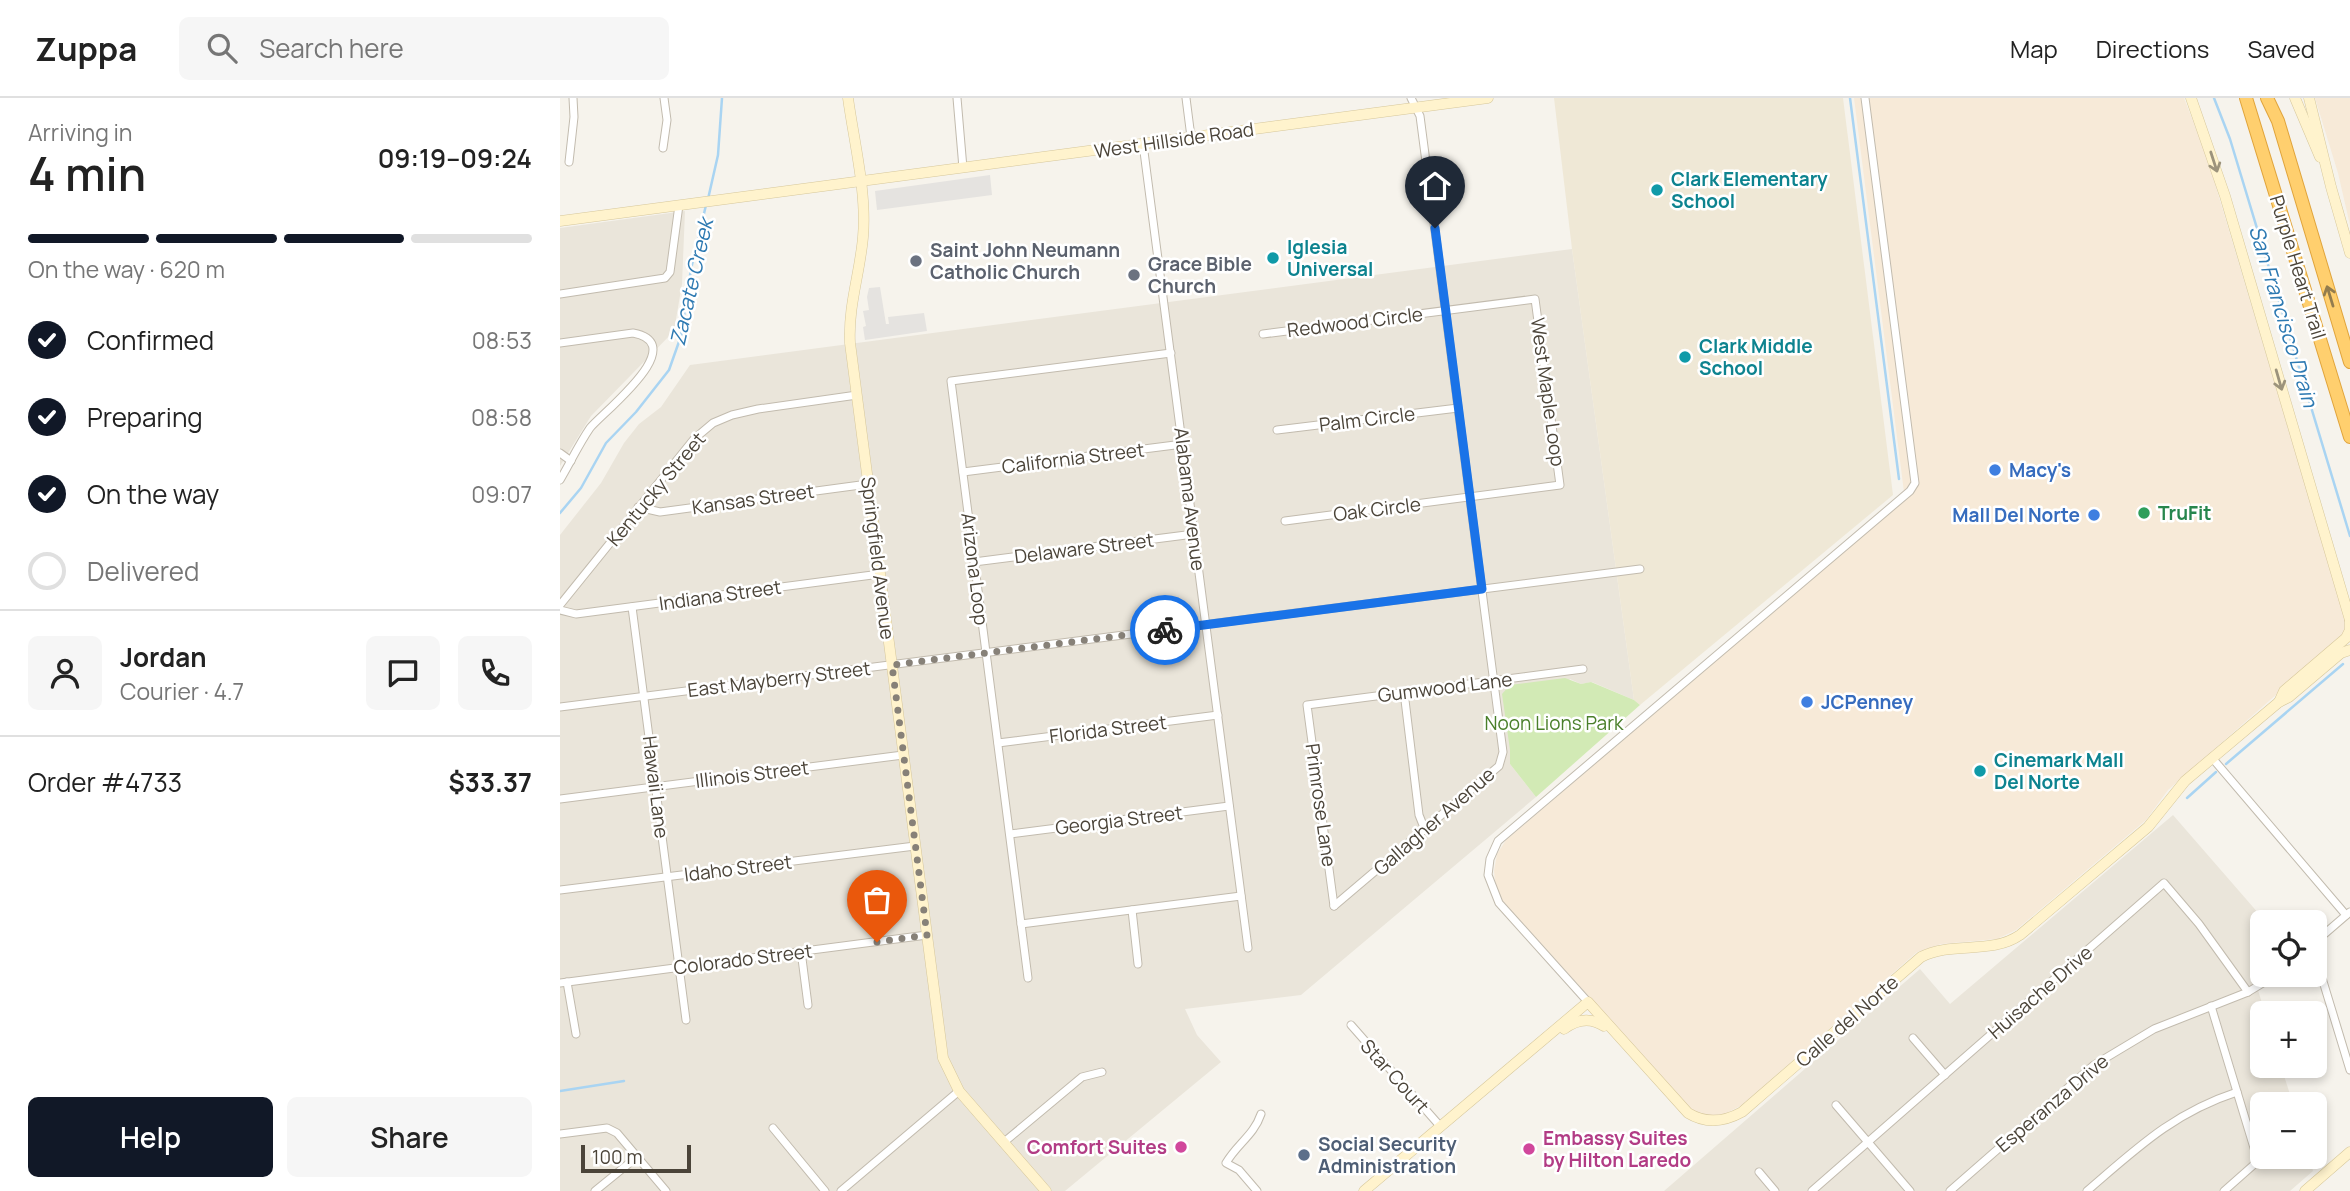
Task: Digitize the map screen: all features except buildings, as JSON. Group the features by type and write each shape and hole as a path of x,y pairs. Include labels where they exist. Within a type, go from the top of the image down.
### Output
{"highway":[{"name":"Purple Heart Trail","path":"2246,98 2350,437"},
{"name":"Purple Heart Trail","path":"2269,98 2350,362"}],"street":[{"path":"569,162 574,117 573,98"},
{"path":"663,148 667,120 664,98"},
{"name":"Springfield Avenue","path":"848,98 860,181 863,236 849,315 868,484 943,1058 959,1091 1046,1191"},
{"path":"957,98 963,168"},
{"path":"1186,98 1191,137"},
{"name":"West Hillside Road","path":"560,222 1143,144 1414,103 1489,98"},
{"path":"1364,1191 1588,1002 1499,903 1488,875 1492,851 1497,841 1910,491 1915,483 1865,98"},
{"path":"2191,98 2222,186 2350,620 2350,630 2346,638 2284,691 2279,702"},
{"path":"2295,98 2331,187"},
{"path":"2309,98 2350,253"},
{"name":"Gallagher Avenue","path":"1334,906 1499,766 1502,760 1420,116 1414,103"},
{"name":"Alabama Avenue","path":"1143,144 1248,948"},
{"path":"560,294 665,278 670,272 679,205"},
{"name":"West Maple Loop","path":"1446,311 1535,299 1560,485 1470,497"},
{"name":"Redwood Circle","path":"1264,334 1446,311"},
{"path":"560,343 633,333 643,335 649,342 652,360 636,382 589,430 560,480"},
{"name":"Arizona Loop","path":"1028,978 951,381 1171,353"},
{"name":"Kentucky Street","path":"560,605 694,439 713,423 758,409 857,395"},
{"name":"Palm Circle","path":"1277,430 1458,408"},
{"name":"California Street","path":"962,472 1183,444"},
{"path":"560,453 571,461"},
{"name":"Kansas Street","path":"638,507 660,512 868,484"},
{"name":"Oak Circle","path":"1285,521 1470,497"},
{"name":"Delaware Street","path":"974,562 1194,534"},
{"name":"East Mayberry Street","path":"560,707 1640,569"},
{"name":"Indiana Street","path":"560,610 576,614 880,574"},
{"name":"Hawaii Lane","path":"632,607 686,1020"},
{"name":"Calle del Norte","path":"1588,1002 1688,1114 1705,1121 1732,1117 1742,1112 1921,957 1936,951 1996,945 2012,940 2020,934 2148,827 2174,794 2279,702 2289,697 2340,653 2350,650"},
{"name":"Gumwood Lane","path":"1307,705 1583,669"},
{"path":"1404,692 1419,815 1425,830"},
{"name":"Primrose Lane","path":"1307,705 1334,906"},
{"name":"Florida Street","path":"998,743 1218,715"},
{"name":"Illinois Street","path":"560,799 903,755"},
{"path":"2213,759 2348,914 2327,932"},
{"name":"Georgia Street","path":"1010,834 1229,806"},
{"name":"Idaho Street","path":"560,890 915,846"},
{"name":"Huisache Drive","path":"1812,1191 2164,883 2206,933 2248,992"},
{"path":"1021,924 1241,896"},
{"path":"1132,910 1138,964"},
{"name":"Colorado Street","path":"564,982 927,935"},
{"path":"801,951 808,1005"},
{"path":"564,982 576,1034"},
{"name":"Esperanza Drive","path":"1950,1191 2094,1065 2154,1029 2256,987"},
{"path":"2325,987 2350,1070"},
{"path":"2211,1006 2258,1161 2224,1191"},
{"path":"1539,1043 1552,1039 1580,1020 1595,1020 1612,1030"},
{"name":"Star Court","path":"1351,1026 1440,1126"},
{"path":"1913,1038 1945,1075"},
{"path":"1003,1143 1082,1077 1102,1072"},
{"path":"841,1191 959,1091"},
{"path":"2087,1191 2181,1115 2237,1092"},
{"path":"1836,1105 1910,1191"},
{"path":"1257,1191 1239,1170 1226,1163 1233,1150 1256,1129 1261,1114"},
{"path":"560,1134 607,1128 617,1133 666,1191"},
{"path":"773,1128 825,1191"},
{"path":"2305,1191 2350,1152"},
{"path":"595,1191 638,1156"},
{"path":"1759,1172 1775,1191"}],"shaded area":[{"path":"1554,98 1843,98 1893,495 1640,705 1634,700"},
{"path":"1854,98 2184,98 2207,157 2348,628 2346,633 2168,790 2146,820 2016,930 1997,939 1941,944 1917,952 1742,1105 1725,1114 1711,1116 1692,1111 1501,899 1496,889 1494,871 1497,854 1506,840 1905,500"},
{"path":"2315,98 2350,98 2350,225 2338,173"},
{"path":"990,175 992,195 877,210 875,191"},
{"path":"685,211 682,284 674,331 591,416 560,466 560,228"},
{"path":"1572,249 1634,700 1592,682 1581,684 1570,679 1510,750 1510,764 1536,797 1301,995 1185,1009 1197,1035 1221,1062 1065,1191 560,1191 560,535 601,483 624,443 639,424 661,407 690,365"},
{"path":"880,287 886,324 889,324 888,317 924,313 927,331 865,340 863,311 869,310 869,288"},
{"path":"2173,815 2256,910 2250,910 2250,987 2257,987 2261,1001 2250,1001 2250,1078 2285,1078 2289,1092 2250,1092 2250,1169 2313,1171 2290,1191 1664,1191 1920,969 1950,1004"}],"green space":[{"name":"Noon Lions Park","path":"1565,678 1581,684 1591,682 1640,705 1536,797 1510,764 1502,694 1510,685"}],"waterway":[{"name":"Zacate Creek","path":"708,199 718,155 722,98"},
{"path":"1850,98 1899,479"},
{"name":"San Francisco Drain","path":"2214,98 2230,139 2350,536"},
{"name":"Zacate Creek","path":"560,513 581,488 606,443 636,412 669,370 681,336 691,269 706,205"},
{"path":"2226,764 2343,664"},
{"path":"2187,798 2216,772"},
{"path":"560,1091 624,1081"}],"way so far":[{"path":"877,942 927,935 892,665 1165,630"}],"place":[{"name":"Clark Elementary School","path":"1657,190"},
{"name":"Iglesia Universal","path":"1273,258"},
{"name":"Saint John Neumann Catholic Church","path":"916,261"},
{"name":"Grace Bible Church","path":"1134,275"},
{"name":"Clark Middle School","path":"1685,357"},
{"name":"Macy's","path":"1995,470"},
{"name":"TruFit","path":"2144,513"},
{"name":"Mall Del Norte","path":"2094,515"},
{"name":"JCPenney","path":"1807,702"},
{"name":"Cinemark Mall Del Norte","path":"1980,771"},
{"name":"Comfort Suites","path":"1181,1147"},
{"name":"Embassy Suites by Hilton Laredo","path":"1529,1149"},
{"name":"Social Security Administration","path":"1304,1155"}],"route":[{"path":"1165,630 1482,589 1435,228"}]}
